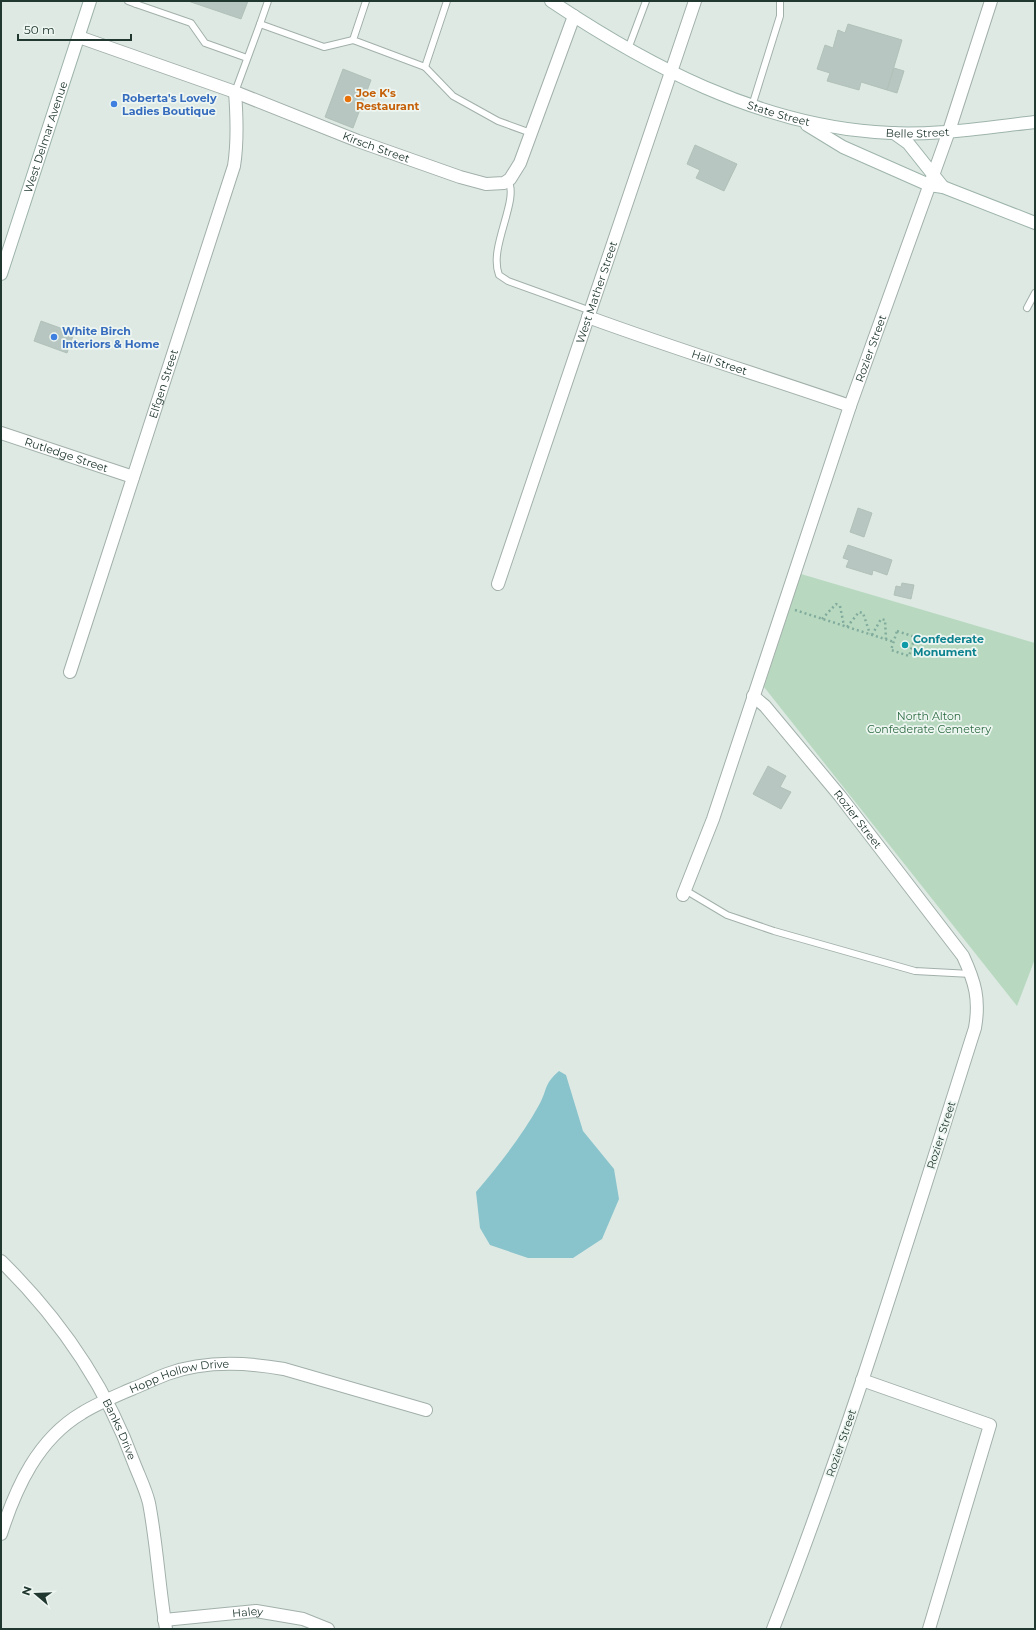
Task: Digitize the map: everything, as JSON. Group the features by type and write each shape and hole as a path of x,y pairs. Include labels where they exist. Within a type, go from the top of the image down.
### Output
{"street":[{"name":"West Delmar Avenue","path":"1,274 5,250 79,37 90,1"},
{"name":"State Street","path":"551,1 628,50 672,72 752,106 801,121 843,147 931,180"},
{"name":"West Mather Street","path":"498,584 696,1"},
{"name":"Rozier Street","path":"684,892 713,819 850,406 949,131 991,1"},
{"path":"508,180 520,163 574,16"},
{"name":"Kirsch Street","path":"79,37 235,92 358,142 460,177 486,184 496,184 508,180"},
{"name":"Elfgen Street","path":"70,672 234,166 238,132 235,92"},
{"name":"Belle Street","path":"801,121 876,132 949,131 1035,122"},
{"path":"894,132 908,143 931,180 943,187 1035,223"},
{"name":"Hall Street","path":"589,314 650,340 747,370 850,406"},
{"name":"Rutledge Street","path":"1,433 133,477"},
{"name":"Rozier Street","path":"753,696 765,706 849,808 940,924 963,956 971,974 977,994 978,1012 975,1028 862,1380 807,1541 773,1629"},
{"name":"Banks Drive","path":"1,1261 27,1287 55,1319 83,1359 107,1400 126,1439 148,1502 165,1624"},
{"name":"Hopp Hollow Drive","path":"1,1534 18,1487 31,1464 62,1428 81,1413 167,1374 198,1366 237,1363 284,1369 426,1410"},
{"path":"862,1380 990,1424 928,1629"},
{"name":"Haley","path":"165,1624 256,1611 303,1619 328,1629"}],"lane":[{"path":"128,1 136,2 191,23 205,43 247,58"},
{"path":"235,92 268,1"},
{"path":"353,40 366,1"},
{"path":"425,67 447,1"},
{"path":"628,50 646,1"},
{"path":"752,106 780,16 780,1"},
{"path":"260,24 324,47 353,40 425,67 453,96 498,121 531,133"},
{"path":"508,180 510,184 511,196 498,246 497,262 499,275 508,282 589,314"},
{"path":"1027,308 1035,293"},
{"path":"684,892 727,915 774,931 915,971 971,974"}],"path":[{"path":"822,619 836,604 840,606 845,626"},
{"path":"783,606 894,642"},
{"path":"845,626 859,612 863,613 871,635"},
{"path":"871,635 881,619 885,620 886,639"},
{"path":"897,631 915,637 909,656 891,650 894,642 897,631"}],"green space":[{"name":"North Alton Confederate Cemetery","path":"801,574 1035,643 1035,959 1017,1006 764,687"}],"water":[{"path":"559,1071 566,1075 583,1131 614,1169 619,1199 602,1239 573,1258 528,1258 490,1245 480,1228 476,1192 518,1139 542,1100 550,1080"}],"building":[{"path":"188,1 248,1 241,19"},
{"path":"848,24 902,40 887,90 861,82 859,90 827,81 830,73 817,69 825,45 833,48 838,30 845,33"},
{"path":"894,68 904,71 897,93 887,90"},
{"name":"Joe K's Restaurant","path":"343,69 371,80 353,128 325,117"},
{"path":"695,145 737,164 724,191 696,178 700,170 687,164"},
{"name":"White Birch Interiors & Home","path":"41,321 74,333 67,353 34,341"},
{"path":"858,508 872,513 864,537 850,532"},
{"path":"848,545 892,560 887,575 873,570 872,575 846,567 849,560 843,558"},
{"path":"902,583 914,585 911,599 894,595 896,586 901,587"},
{"path":"768,766 786,776 780,787 791,792 781,809 753,794"}],"place":[{"name":"Joe K's Restaurant","path":"348,99"},
{"name":"Roberta's Lovely Ladies Boutique","path":"114,104"},
{"name":"White Birch Interiors & Home","path":"54,337"},
{"name":"Confederate Monument","path":"905,645"}]}
